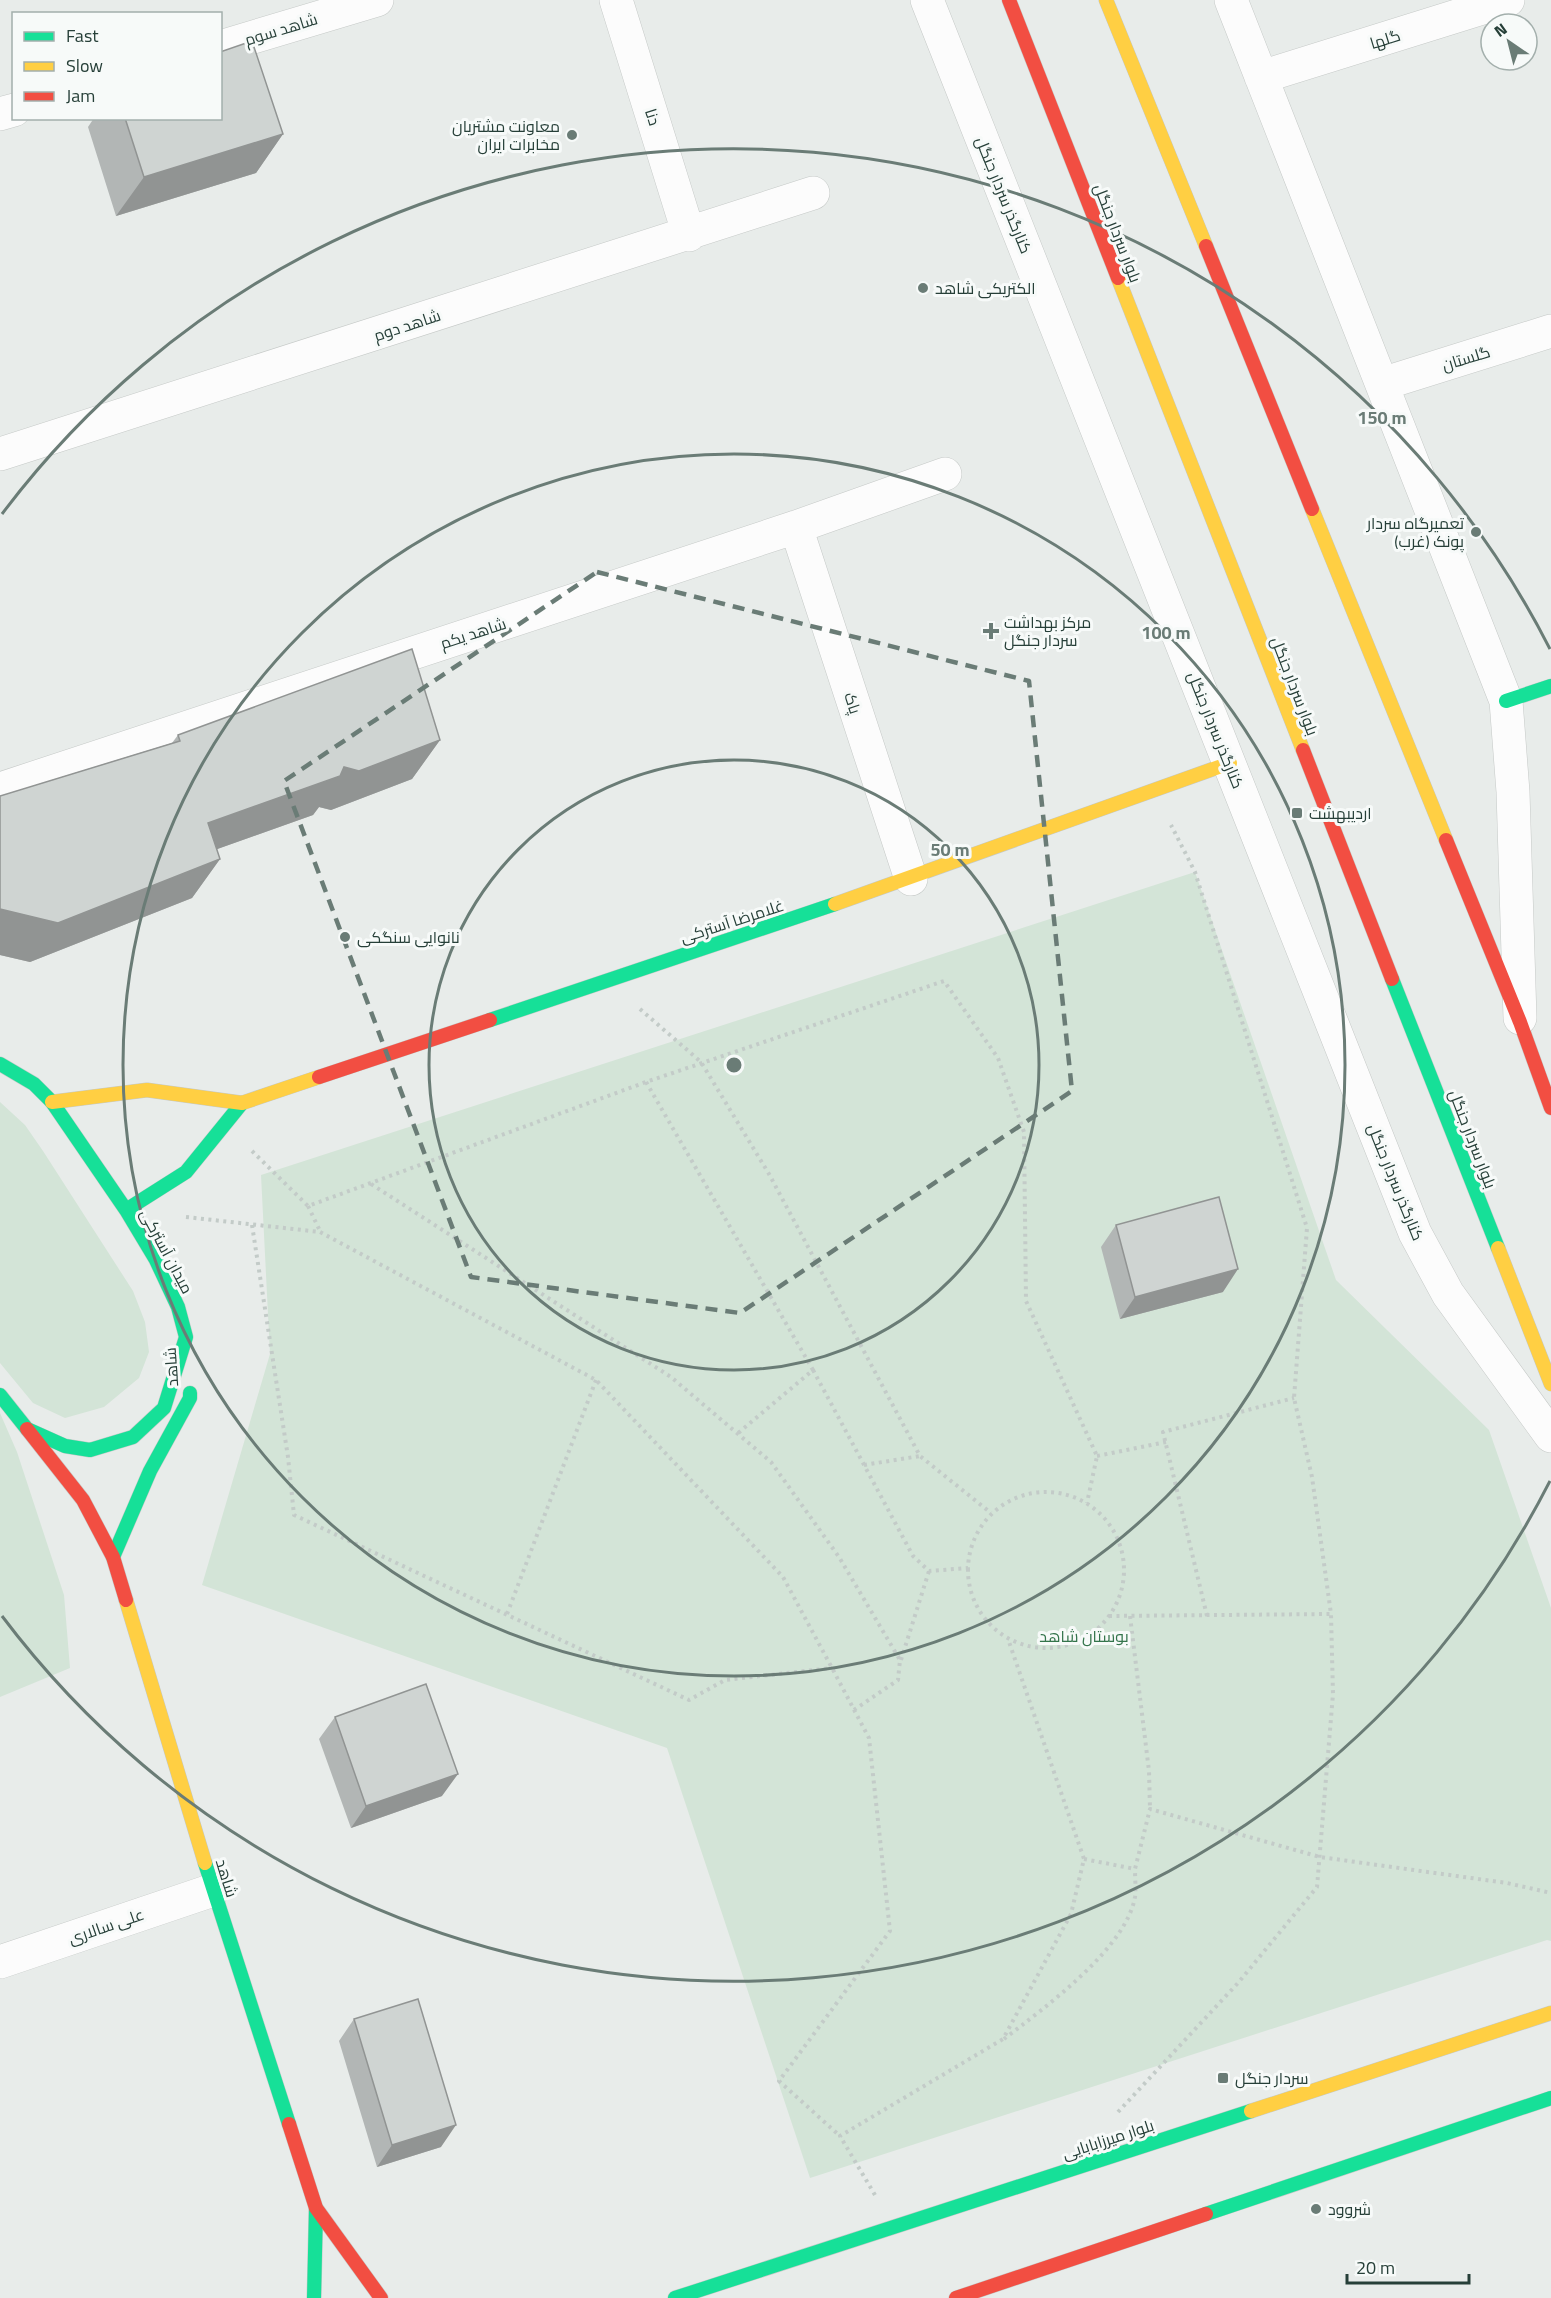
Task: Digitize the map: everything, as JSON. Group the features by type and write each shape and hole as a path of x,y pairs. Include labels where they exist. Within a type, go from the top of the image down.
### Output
{"main road":[{"name":"بلوار سردار جنگل","path":"1009,0 1551,1384"},
{"path":"1106,0 1520,1022 1551,1108"},
{"path":"1506,701 1551,686"},
{"name":"غلامرضا آسترکی","path":"242,1103 911,879 1230,763"},
{"name":"میدان آسترکی","path":"0,1064 34,1084 52,1102 126,1210 156,1260 174,1297 186,1337"},
{"path":"52,1102 147,1090 242,1103"},
{"path":"126,1210 186,1172 242,1103"},
{"path":"0,1395 27,1429 65,1446 90,1450 133,1437 164,1408 186,1337"},
{"name":"شاهد","path":"113,1557 150,1471 190,1398 186,1337"},
{"name":"شاهد","path":"27,1429 83,1500 113,1557 213,1890 316,2208 381,2298"},
{"name":"بلوار میرزابابایی","path":"675,2298 1551,2013"},
{"path":"957,2298 1551,2098"},
{"name":"شاهد","path":"314,2298 316,2208"}],"street":[{"name":"شاهد سوم","path":"222,46 377,0"},
{"name":"دنا","path":"616,0 689,235"},
{"name":"کنارگذر سردار جنگل","path":"927,0 1415,1233 1448,1294 1551,1436"},
{"path":"1231,0 1506,701 1513,792 1520,1022"},
{"name":"گلها","path":"1261,77 1508,0"},
{"name":"شاهد دوم","path":"0,454 689,235 813,193"},
{"name":"گلستان","path":"1382,384 1551,331"},
{"name":"شاهد یکم","path":"0,789 796,527 945,474"},
{"name":"پاک","path":"796,527 911,879"},
{"name":"علی سالاری","path":"0,1962 213,1890"}],"path":[{"path":"1110,2120 1238,1983 1317,1887 1333,1694 1331,1614 1312,1477 1294,1398 1307,1228 1194,872 1154,790"},
{"path":"606,980 701,1062 769,1174 920,1456 991,1513"},
{"path":"308,1206 701,1062 944,981 998,1058 1024,1132 1026,1301 1097,1456 1087,1503"},
{"path":"646,1082 813,1370 913,1556 929,1571 968,1568"},
{"path":"224,1124 308,1206 320,1232"},
{"path":"371,1183 671,1377 771,1462 839,1557 900,1660"},
{"path":"183,1216 320,1232 596,1380 783,1577 869,1738 890,1931 779,2081 840,2136 894,2227"},
{"path":"252,1224 288,1457 294,1515 689,1700 725,1680 832,1668"},
{"path":"737,1434 813,1370"},
{"path":"507,1614 596,1380"},
{"path":"1207,1616 1163,1432 1294,1398"},
{"path":"1097,1456 1166,1442"},
{"path":"864,1465 920,1456"},
{"path":"1038,1491 1064,1493 1087,1503 1107,1520 1120,1542 1125,1568 1121,1594 1109,1616 1093,1632 1073,1644 1052,1648 1029,1647 1008,1639 988,1624 975,1604 968,1581 968,1556 976,1533 991,1513 1012,1498 1038,1491"},
{"path":"854,1710 898,1680 900,1660 929,1571"},
{"path":"1109,1616 1331,1614"},
{"path":"840,2136 1003,2039 1064,1993 1118,1935 1135,1898 1134,1869 1150,1809 1149,1771 1130,1616"},
{"path":"1003,2039 1071,1914 1084,1858 1008,1639"},
{"path":"1150,1809 1320,1857 1507,1884 1551,1893"},
{"path":"1084,1858 1134,1869"}],"highlighted area":[{"path":"597,572 1029,681 1072,1091 740,1313 471,1277 284,781"}],"green space":[{"name":"بوستان شاهد","path":"1195,872 1336,1280 1489,1430 1551,1608 1551,1941 1547,1940 810,2178 667,1748 202,1585 270,1354 261,1175"},
{"path":"0,1102 25,1125 43,1151 133,1291 145,1322 149,1352 139,1378 104,1407 65,1418 33,1403 0,1363"},
{"path":"0,1413 17,1452 64,1595 70,1668 0,1697"}],"building":[{"path":"252,41 283,134 144,177 126,120 222,120 222,51"},
{"path":"412,649 440,740 359,771 344,767 340,776 208,823 220,859 58,923 0,909 0,796 180,741 178,735"},
{"path":"1219,1197 1238,1269 1135,1297 1116,1225"},
{"path":"426,1684 458,1774 366,1806 335,1717"},
{"path":"418,1999 456,2125 392,2145 354,2019"}],"traffic: fast":[{"path":"1506,701 1551,686"},
{"path":"490,1020 835,904"},
{"path":"1392,979 1498,1248"},
{"path":"0,1064 34,1084 52,1102 126,1210 156,1260 178,1307 186,1337 164,1408 133,1437 90,1450 65,1446 27,1429 0,1395"},
{"path":"126,1210 186,1172 242,1103"},
{"path":"113,1557 150,1471 190,1398 190,1393"},
{"path":"205,1863 289,2124"},
{"path":"1206,2214 1551,2098"},
{"path":"675,2298 1251,2111"},
{"path":"314,2298 316,2208"}],"traffic: slow":[{"path":"1106,0 1206,246"},
{"path":"1118,278 1303,750"},
{"path":"1312,509 1446,840"},
{"path":"835,904 1230,763"},
{"path":"52,1102 147,1090 242,1103 319,1077"},
{"path":"1498,1248 1551,1384"},
{"path":"126,1600 205,1863"},
{"path":"1251,2111 1551,2013"}],"traffic: jam":[{"path":"1009,0 1118,278"},
{"path":"1206,246 1312,509"},
{"path":"1303,750 1392,979"},
{"path":"1446,840 1520,1022 1551,1108"},
{"path":"319,1077 490,1020"},
{"path":"27,1429 83,1500 113,1557 126,1600"},
{"path":"289,2124 316,2208 381,2298"},
{"path":"956,2298 1206,2214"}],"place":[{"name":"معاونت مشتریان مخابرات ایران","path":"572,135"},
{"name":"الکتریکی شاهد","path":"923,288"},
{"name":"تعمیرگاه سردار پونک (غرب)","path":"1476,532"},
{"name":"مرکز بهداشت سردار جنگل","path":"991,631"},
{"name":"اردیبهشت","path":"1297,813"},
{"name":"نانوایی سنگکی","path":"345,937"},
{"name":"سردار جنگل","path":"1223,2078"},
{"name":"شروود","path":"1316,2209"}]}
